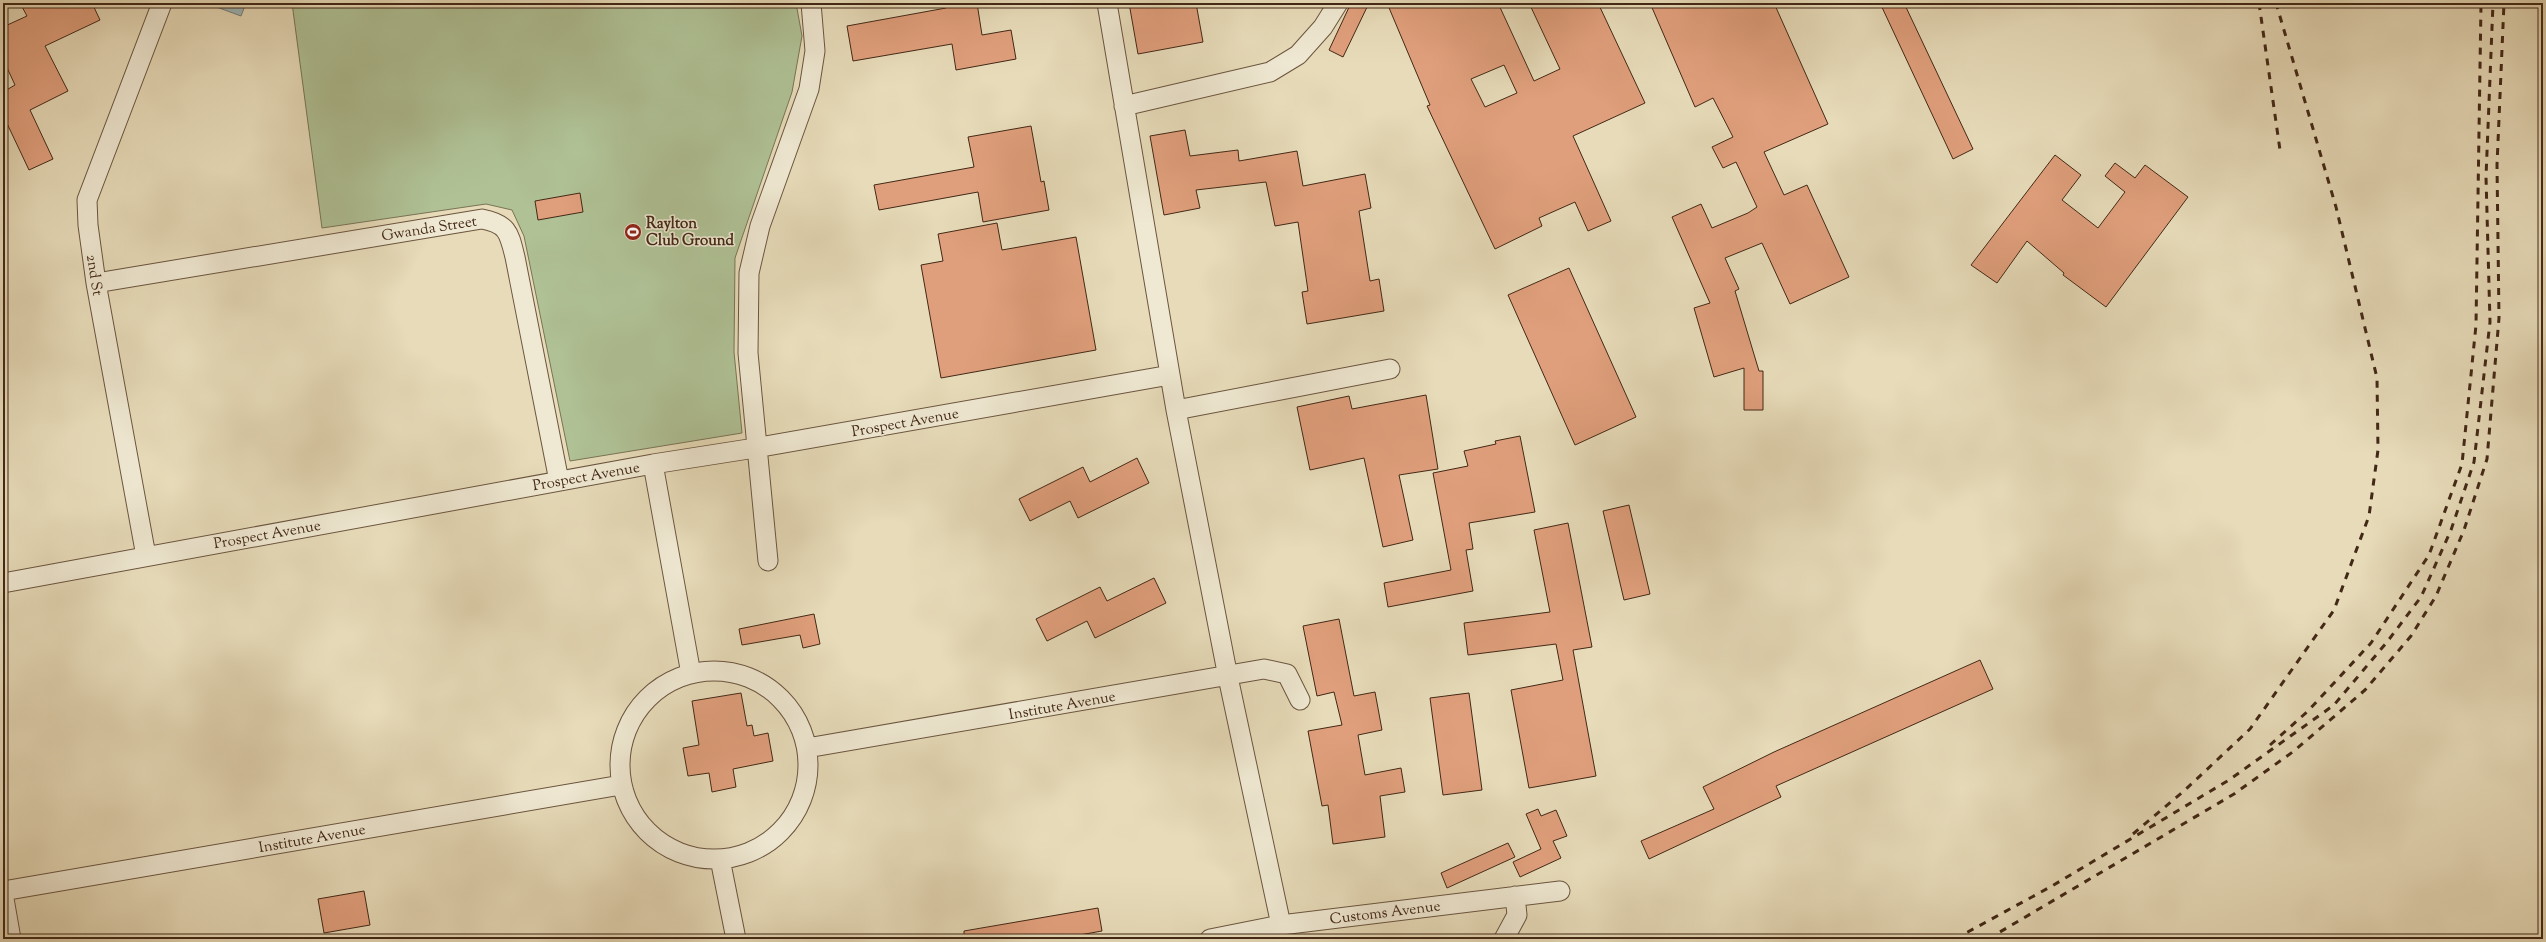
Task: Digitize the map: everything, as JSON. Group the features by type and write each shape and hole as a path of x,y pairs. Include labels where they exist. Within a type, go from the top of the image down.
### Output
{"street":[{"name":"2nd St","path":"146,556 96,282 88,225 87,200 162,3"},
{"path":"768,561 755,448 748,353 749,273 760,226 809,89 815,51 811,3"},
{"path":"1107,3 1176,410 1228,676 1281,925"},
{"path":"1124,106 1270,72 1298,55 1323,27 1338,3"},
{"name":"Gwanda Street","path":"96,282 482,219 498,222 508,231 515,257 559,481"},
{"path":"1176,410 1390,369"},
{"name":"Prospect Avenue","path":"3,583 653,464 755,448 1170,375"},
{"path":"653,464 691,674"},
{"name":"Institute Avenue","path":"807,748 1264,669 1287,674 1300,700"},
{"path":"721,671 752,678 778,695 797,719 807,748 808,780 797,810 778,835 751,852 720,859 693,857 668,848 646,832 630,810 621,785 620,749 633,715 658,689 691,674 721,671"},
{"name":"Institute Avenue","path":"3,892 621,785"},
{"path":"720,859 736,939"},
{"name":"Customs Avenue","path":"1210,939 1281,925 1560,891"},
{"path":"3,892 11,939"},
{"path":"1504,939 1517,915 1515,896"}],"green space":[{"name":"Raylton Club Ground","path":"292,3 796,3 802,36 792,92 735,258 734,352 742,433 570,461 524,236 512,210 486,204 322,228"}],"water":[{"path":"211,3 246,3 241,16 211,5"}],"building":[{"path":"20,3 92,3 100,20 45,46 68,91 30,110 53,159 29,170 3,115 3,92 15,85 3,59 3,27 27,16"},
{"path":"945,3 977,3 982,35 1011,30 1016,59 956,70 952,44 853,61 847,26 946,8"},
{"path":"1129,3 1196,3 1203,42 1138,54"},
{"path":"1351,3 1369,3 1343,57 1329,50"},
{"path":"1387,3 1498,3 1534,81 1560,69 1529,3 1598,3 1645,103 1573,136 1611,221 1588,231 1575,202 1539,218 1542,226 1495,249 1427,106 1430,105","holes":["1504,65 1517,93 1485,107 1471,79"]},
{"path":"1650,3 1774,3 1828,124 1764,152 1784,195 1807,185 1849,277 1790,304 1762,243 1725,258 1739,289 1735,291 1759,371 1763,371 1763,410 1744,410 1744,368 1714,377 1694,308 1710,303 1672,217 1701,204 1712,228 1748,213 1757,207 1736,162 1723,168 1712,147 1733,137 1713,98 1695,107"},
{"path":"1880,3 1904,3 1973,149 1953,159"},
{"path":"1031,126 1041,182 1044,181 1049,210 983,222 978,192 879,210 874,185 974,167 968,137"},
{"path":"1185,130 1190,156 1238,150 1239,161 1297,151 1303,186 1365,174 1371,208 1359,211 1370,281 1379,279 1384,311 1307,324 1302,292 1308,291 1298,222 1275,226 1266,182 1196,190 1200,208 1164,215 1150,136"},
{"path":"2055,155 2081,175 2062,200 2098,228 2125,192 2105,176 2115,163 2135,178 2145,165 2188,197 2106,307 2063,275 2064,273 2027,241 1997,283 1971,265"},
{"path":"580,193 583,212 538,220 535,201"},
{"path":"997,223 1002,250 1076,237 1096,350 941,378 921,265 943,261 938,234"},
{"path":"1569,268 1636,417 1575,445 1508,295"},
{"path":"1426,395 1438,469 1399,475 1413,540 1383,547 1364,458 1310,470 1297,407 1349,396 1352,409"},
{"path":"1520,436 1535,512 1469,523 1473,549 1466,550 1473,591 1388,607 1384,583 1451,570 1433,473 1468,466 1464,451 1496,444 1495,441"},
{"path":"1137,458 1149,483 1078,518 1070,501 1030,521 1019,499 1083,467 1090,482"},
{"path":"1629,505 1650,594 1624,600 1603,511"},
{"path":"1568,523 1592,647 1573,650 1596,776 1529,788 1511,690 1563,680 1556,644 1468,655 1464,623 1550,612 1534,530"},
{"path":"1154,578 1166,603 1095,638 1087,621 1047,641 1036,619 1100,587 1107,601"},
{"path":"814,614 820,644 803,648 800,635 742,645 739,629"},
{"path":"1339,619 1354,696 1375,692 1382,730 1358,735 1365,775 1401,768 1405,792 1380,796 1385,837 1333,844 1328,805 1322,806 1308,731 1342,725 1334,692 1317,696 1303,626"},
{"path":"1980,660 1993,689 1776,786 1781,797 1649,859 1641,841 1714,809 1703,787 1774,752"},
{"path":"741,693 747,726 752,725 754,736 768,733 773,761 733,769 736,787 712,792 709,773 688,776 683,748 699,745 692,701"},
{"path":"1469,693 1482,790 1443,795 1430,698"},
{"path":"1538,809 1541,816 1556,810 1567,836 1553,841 1561,858 1520,877 1513,862 1541,849 1526,814"},
{"path":"1508,843 1515,857 1447,888 1441,873"},
{"path":"364,891 370,925 324,933 318,899"},
{"path":"1098,908 1102,931 1057,939 964,939 964,931"}],"railway":[{"path":"2259,3 2280,150"},
{"path":"2133,834 2185,790 2250,729 2334,610 2369,516 2378,450 2377,378 2336,207 2276,3"},
{"path":"2270,745 2308,711 2371,643 2429,555 2462,464 2476,325 2481,3"},
{"path":"1955,939 2052,886 2229,780 2334,705 2387,642 2421,597 2451,530 2474,462 2490,322 2486,177 2493,3"},
{"path":"1988,939 2234,794 2294,751 2365,690 2411,636 2436,596 2464,530 2487,459 2499,318 2497,165 2504,3"}],"place":[{"name":"Raylton Club Ground","path":"633,232"}]}
